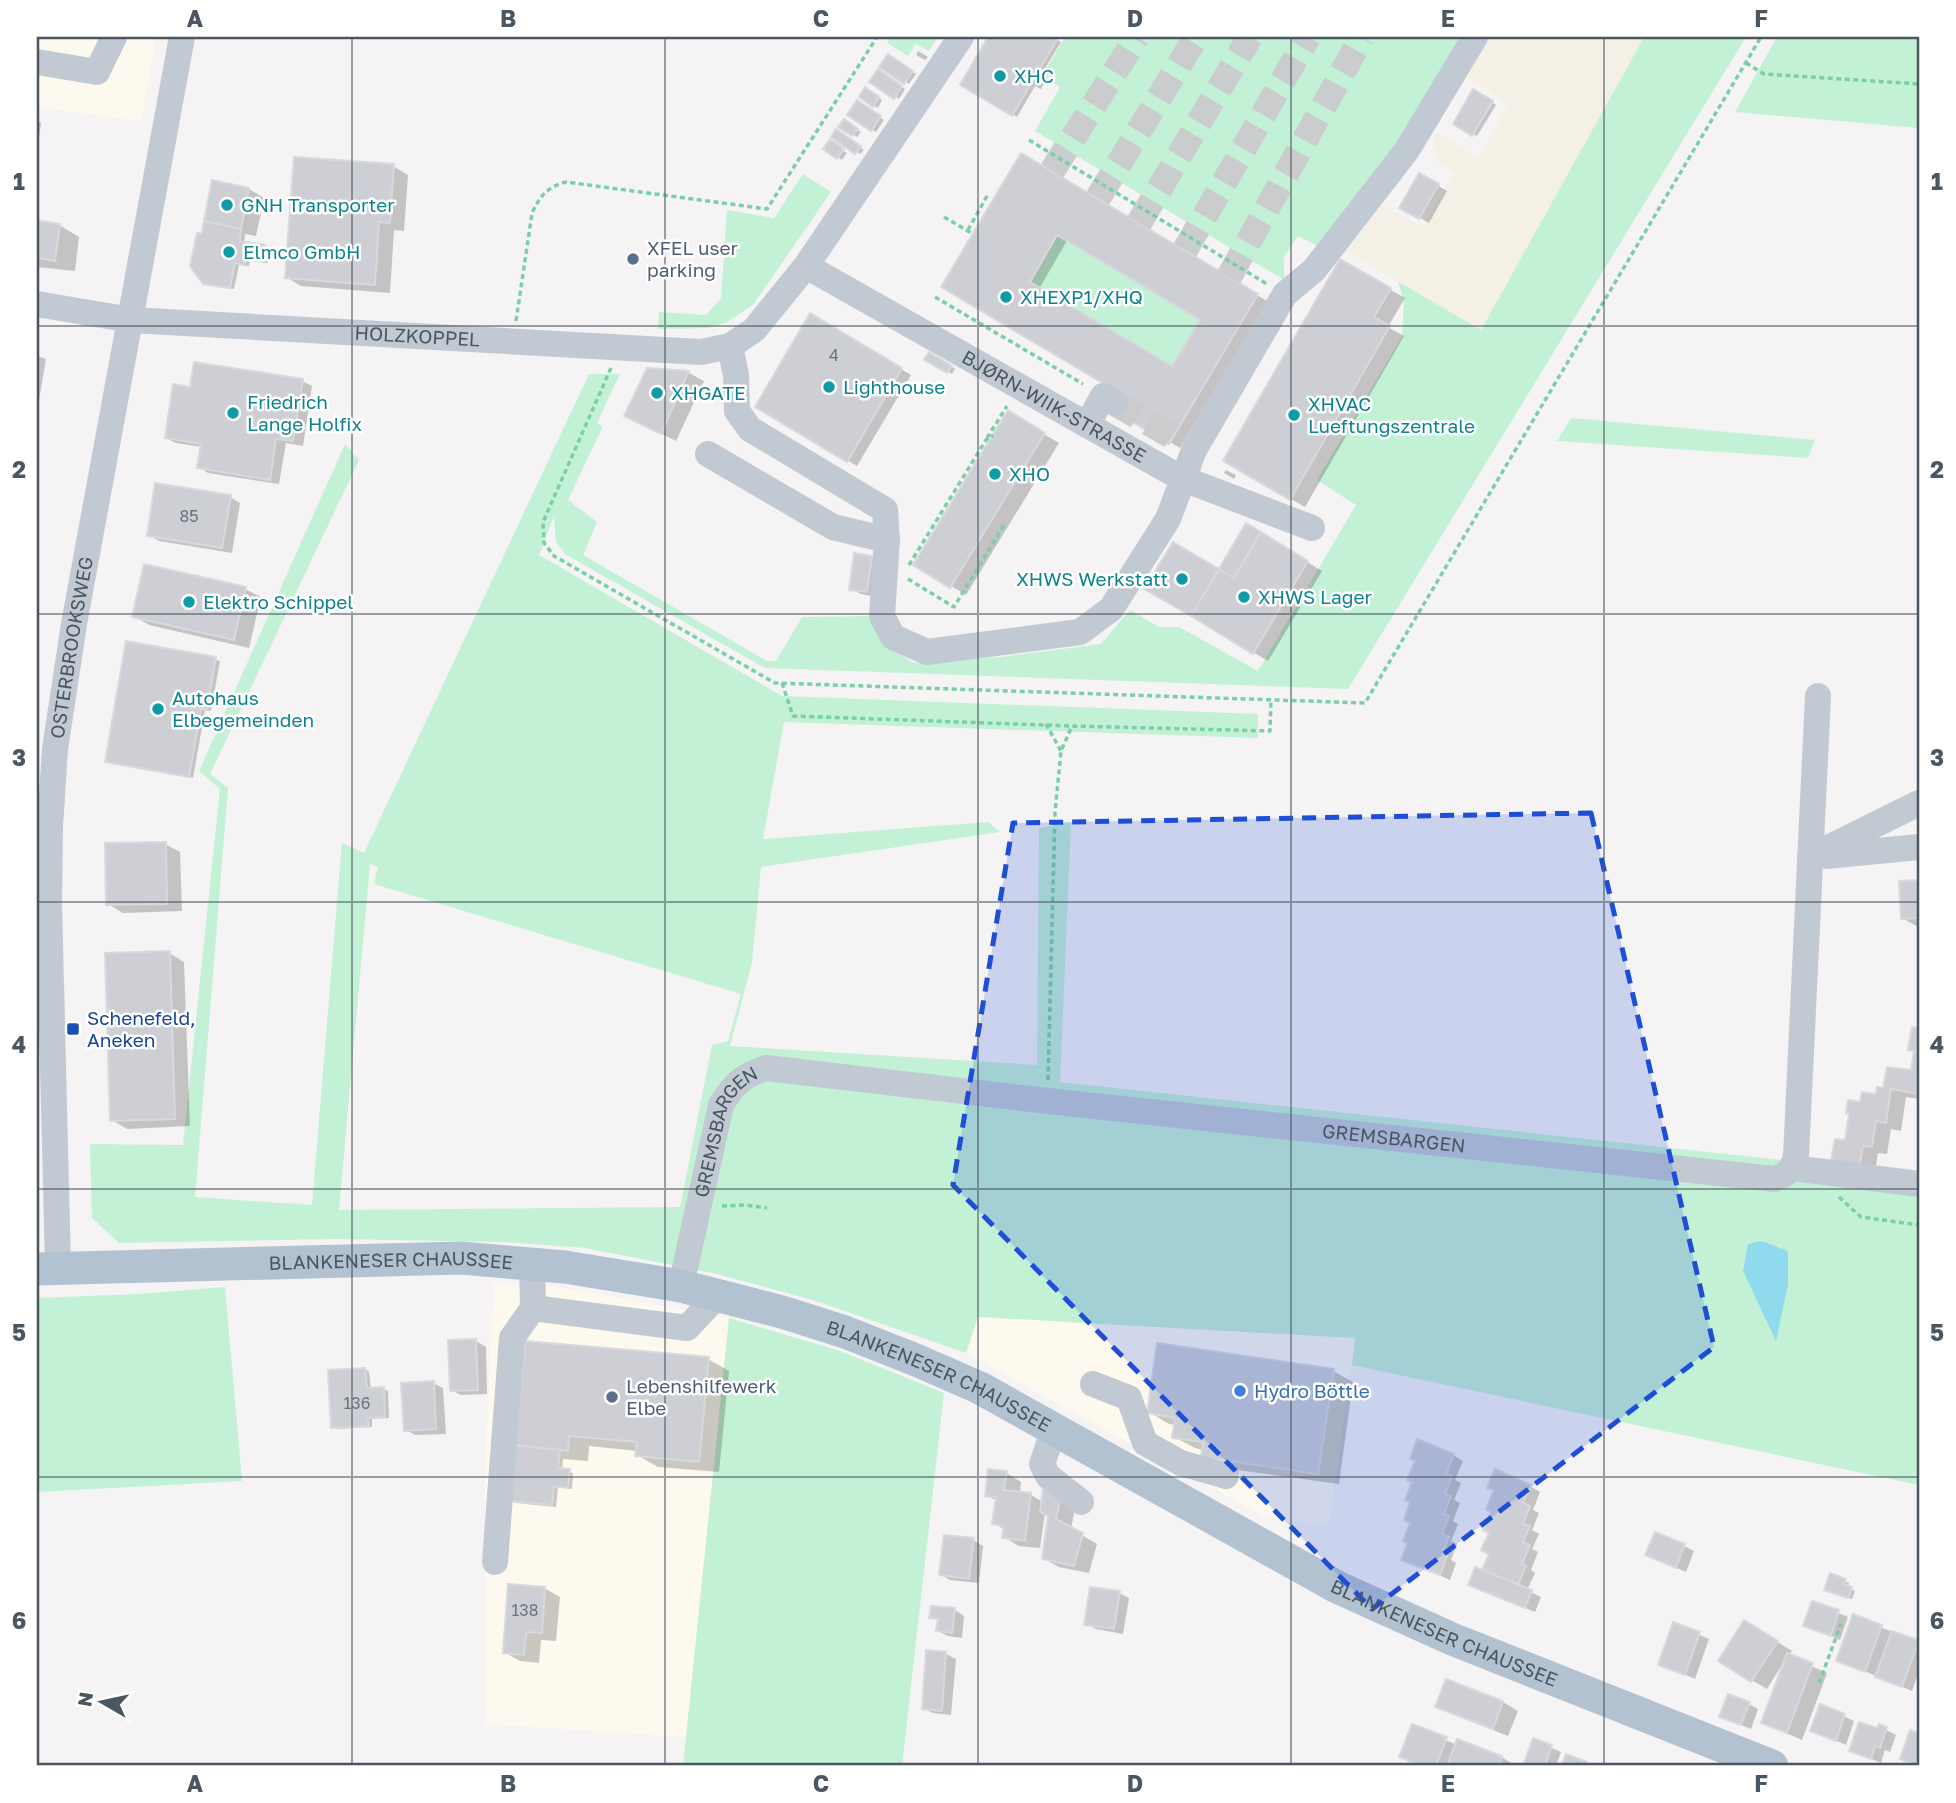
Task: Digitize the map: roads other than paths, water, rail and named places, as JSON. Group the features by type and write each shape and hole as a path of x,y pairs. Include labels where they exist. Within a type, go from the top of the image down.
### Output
{"main road":[{"name":"BLANKENESER CHAUSSEE","path":"47,1268 461,1258 565,1266 718,1295 845,1332 980,1388 1302,1569 1348,1592 1471,1648 1772,1766"}],"street":[{"path":"37,62 97,72 114,37"},
{"name":"OSTERBROOKSWEG","path":"47,1268 44,956 50,827 46,746 65,674 182,37"},
{"path":"961,37 806,266 754,330 730,346 736,375 737,411 750,429 885,510 887,540 883,616 893,637 927,652 1080,632 1111,610 1168,519 1181,478 1183,444 1284,294 1314,270 1407,150 1475,37"},
{"name":"BJØRN-WIIK-STRASSE","path":"806,266 1181,478 1312,528"},
{"name":"HOLZKOPPEL","path":"37,304 131,320 701,352 730,346"},
{"path":"1087,425 1109,400"},
{"path":"708,454 833,527 887,540"},
{"path":"1818,696 1796,1156 1793,1168 1919,1184"},
{"path":"1810,857 1919,803"},
{"path":"1810,857 1919,847"},
{"name":"GREMSBARGEN","path":"681,1286 720,1105 733,1086 750,1074 766,1068 1773,1179 1786,1175 1793,1168"},
{"path":"495,1562 512,1338 533,1308 532,1264"},
{"path":"533,1308 687,1328 718,1295"},
{"path":"1093,1384 1129,1398 1145,1443 1181,1463 1226,1476"},
{"path":"1054,1429 1042,1464 1048,1476 1081,1502"},
{"path":"1127,1470 1145,1443"}],"water":[{"path":"1762,1241 1788,1251 1788,1285 1776,1341 1743,1271 1748,1244"}],"tunnel":[{"path":"1052,171 1137,37"},
{"path":"1098,198 1196,37"},
{"path":"1139,223 1250,37"},
{"path":"1185,250 1308,37"},
{"path":"1229,277 1362,37"},
{"path":"1115,403 1173,437"}],"place":[{"name":"XHC","path":"1000,76"},
{"name":"GNH Transporter","path":"227,205"},
{"name":"Elmco GmbH","path":"229,252"},
{"name":"XFEL user parking","path":"633,259"},
{"name":"XHEXP1/XHQ","path":"1006,297"},
{"name":"Lighthouse","path":"829,387"},
{"name":"XHGATE","path":"657,393"},
{"name":"Friedrich Lange Holfix","path":"233,413"},
{"name":"XHVAC Lueftungszentrale","path":"1294,415"},
{"name":"XHO","path":"995,474"},
{"name":"XHWS Werkstatt","path":"1182,579"},
{"name":"XHWS Lager","path":"1244,597"},
{"name":"Elektro Schippel","path":"189,602"},
{"name":"Autohaus Elbegemeinden","path":"158,709"},
{"name":"Schenefeld, Aneken","path":"73,1029"},
{"name":"Hydro Böttle","path":"1240,1391"},
{"name":"Lebenshilfewerk Elbe","path":"612,1397"}]}
